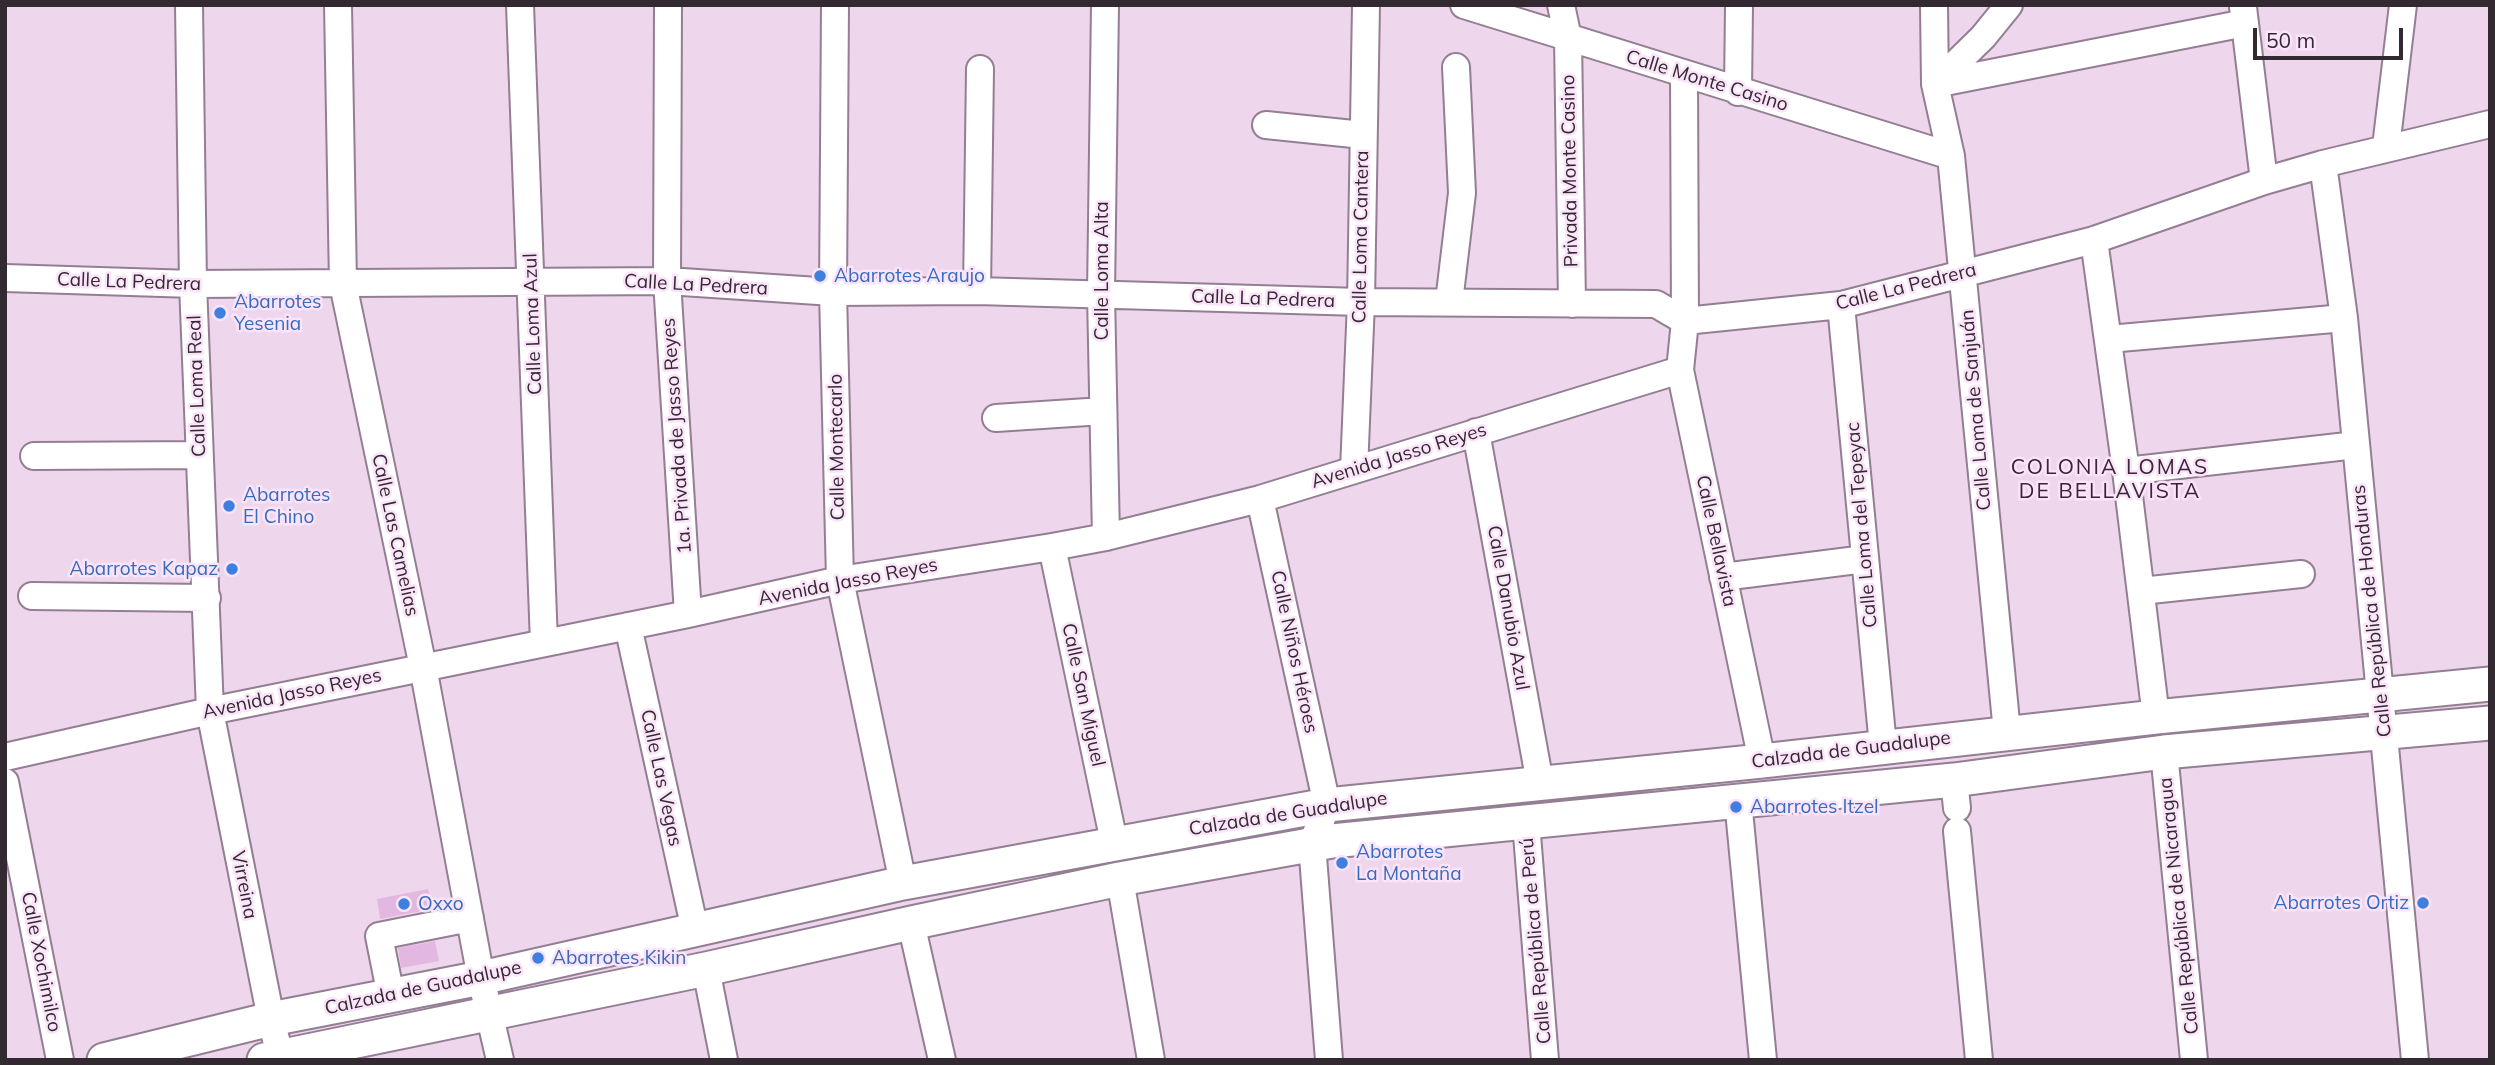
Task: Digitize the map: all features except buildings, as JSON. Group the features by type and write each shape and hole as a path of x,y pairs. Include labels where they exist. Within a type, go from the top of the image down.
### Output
{"main road":[{"name":"Calzada de Guadalupe","path":"104,1060 271,1019 481,978 903,883 1327,804 2490,684"},
{"name":"Calzada de Guadalupe","path":"275,1058 706,969 1120,879 1312,844 1738,800 1956,806 2164,752 2490,723"}],"street":[{"name":"Calle Loma Real","path":"189,5 198,455 207,598 210,710"},
{"name":"Calle Las Camelias","path":"338,5 343,284 423,667 481,978 499,1060"},
{"name":"Calle Loma Azul","path":"520,5 544,643"},
{"name":"1a. Privada de Jasso Reyes","path":"667,5 667,281 688,614"},
{"name":"Calle Montecarlo","path":"835,5 833,292 840,580 903,883"},
{"name":"Calle Loma Alta","path":"1105,5 1101,294 1106,537"},
{"name":"Calle Loma Cantera","path":"1354,470 1361,302 1366,5"},
{"name":"Calle Monte Casino","path":"1464,5 1951,156"},
{"name":"Privada Monte Casino","path":"1561,5 1568,38 1572,304"},
{"path":"1738,92 1740,5"},
{"name":"Calle Loma de Sanjuán","path":"1934,5 1935,84 1951,156 2007,732"},
{"path":"1935,84 1983,37 2009,5"},
{"path":"2386,148 2403,5"},
{"path":"1935,84 2244,14 2264,181"},
{"path":"1448,302 1462,193 1456,67"},
{"path":"977,291 980,69"},
{"path":"1684,74 1685,321"},
{"name":"Calle La Pedrera","path":"5,278 193,284 667,281 833,292 977,291 1361,302 1656,304 1685,321 1840,305 2094,240 2264,181 2323,164 2490,124"},
{"path":"1266,125 1363,135"},
{"name":"Calle República de Honduras","path":"2323,164 2344,318 2415,1060"},
{"path":"2094,240 2109,339 2156,717"},
{"name":"Calle Loma del Tepeyac","path":"1840,305 1883,746"},
{"path":"2109,339 2344,318"},
{"name":"Calle Bellavista","path":"1685,321 1680,370 1762,761"},
{"name":"Avenida Jasso Reyes","path":"5,757 210,710 688,614 840,580 1106,537 1260,499 1680,370"},
{"path":"996,418 1103,411"},
{"name":"Calle Danubio Azul","path":"1476,432 1540,783"},
{"path":"2126,471 2356,445"},
{"path":"34,456 198,455"},
{"name":"Calle Niños Héroes","path":"1260,499 1327,804"},
{"name":"Calle San Miguel","path":"1052,547 1114,842"},
{"path":"1723,577 1865,559"},
{"path":"2141,591 2301,574"},
{"path":"32,596 207,598"},
{"name":"Calle Las Vegas","path":"628,626 695,930"},
{"name":"Virreina","path":"210,710 271,1019 275,1058"},
{"name":"Calle República de Nicaragua","path":"2164,752 2194,1060"},
{"name":"Calle Xochimilco","path":"5,782 60,1060"},
{"path":"1738,800 1763,1060"},
{"path":"1327,804 1312,844 1329,1060"},
{"path":"1956,806 1979,1060"},
{"name":"Calle República de Perú","path":"1526,821 1545,1060"},
{"path":"1120,879 1152,1060"},
{"path":"391,996 379,936 470,918"},
{"path":"911,923 942,1060"},
{"path":"706,969 724,1060"}],"place":[{"name":"Abarrotes Araujo","path":"820,276"},
{"name":"Abarrotes Yesenia","path":"220,313"},
{"name":"Abarrotes El Chino","path":"229,506"},
{"name":"Abarrotes Kapaz","path":"232,569"},
{"name":"Abarrotes Itzel","path":"1736,807"},
{"name":"Abarrotes La Montaña","path":"1342,863"},
{"name":"Abarrotes Ortiz","path":"2423,903"},
{"name":"Oxxo","path":"404,904"},
{"name":"Abarrotes Kikin","path":"538,958"}],"district":[{"name":"COLONIA LOMAS DE BELLAVISTA","path":"2110,480"}]}
